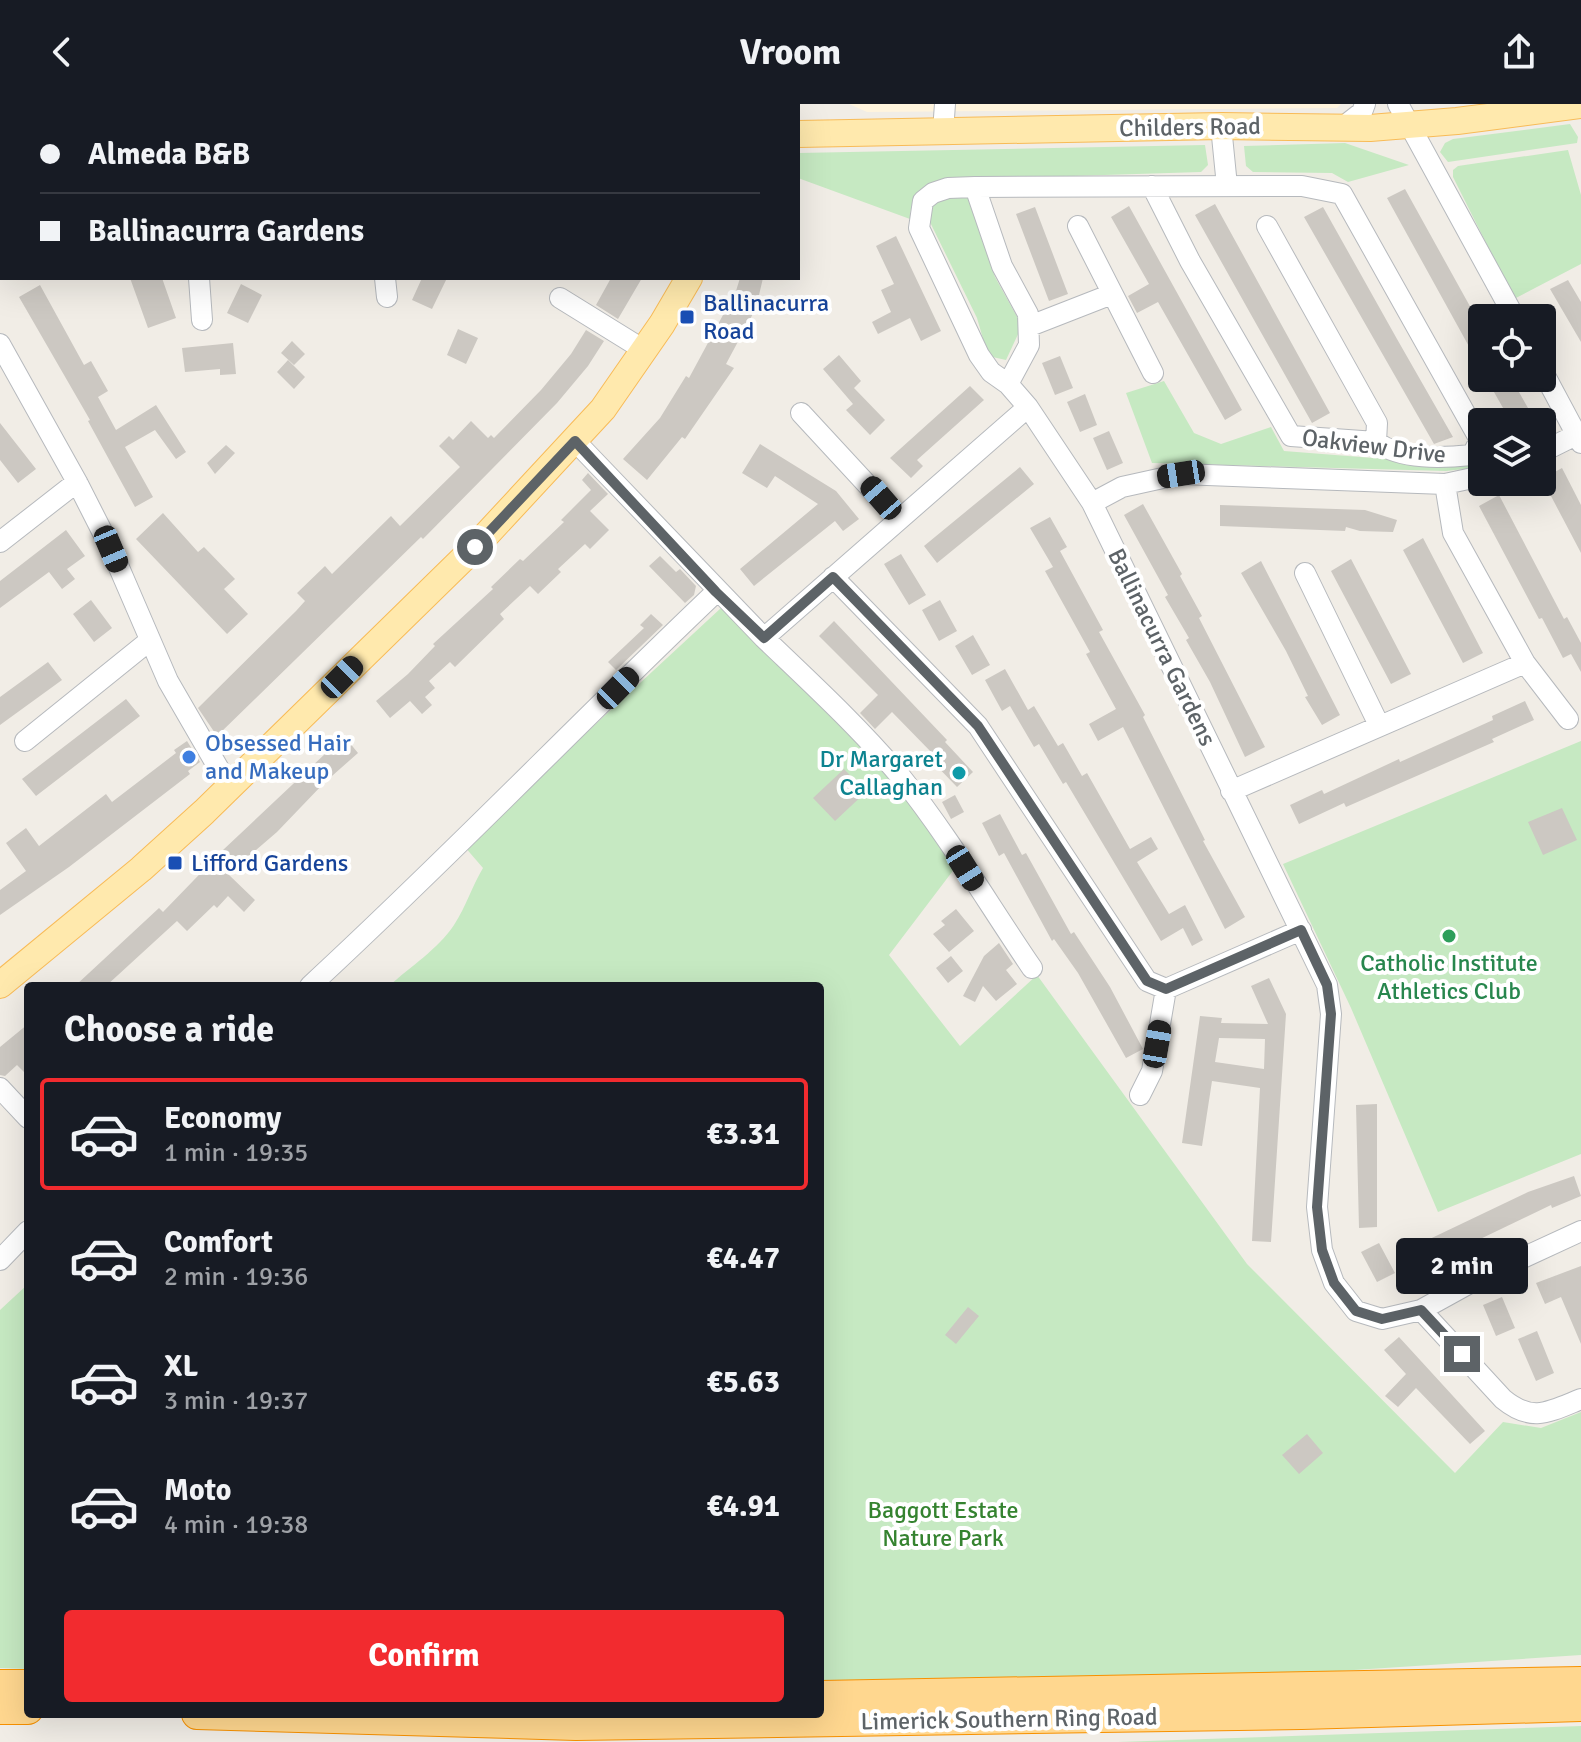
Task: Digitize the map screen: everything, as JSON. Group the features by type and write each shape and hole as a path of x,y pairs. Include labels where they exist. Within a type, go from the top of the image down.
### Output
{"highway":[{"name":"Limerick Southern Ring Road","path":"824,1696 1581,1682"},
{"path":"0,1685 24,1685"},
{"name":"Limerick Southern Ring Road","path":"335,1718 576,1725 1302,1714 1581,1706"},
{"path":"0,1709 24,1709"}],"main road":[{"name":"Childers Road","path":"800,132 1343,127 1404,114 1581,105"},
{"path":"0,985 141,869 232,785 475,547 608,402 688,280"}],"street":[{"path":"943,131 945,104"},
{"path":"1343,127 1362,112 1365,104"},
{"path":"1404,114 1507,304"},
{"path":"1221,126 1227,186"},
{"name":"Oakview Drive","path":"1008,384 991,372 979,355 919,228 923,201 933,193 948,188 975,187 1152,186 1302,186 1342,194 1480,440 1472,455 1439,458 1386,449 1376,442 1291,436 1190,261 1152,186"},
{"path":"975,187 1002,266 1028,314 1029,345 1008,384"},
{"path":"1078,226 1153,373"},
{"path":"1267,226 1377,423 1376,442"},
{"path":"199,280 201,320"},
{"path":"1030,326 1112,294"},
{"path":"560,298 644,350"},
{"path":"0,344 111,549 168,681 223,776 232,785"},
{"name":"Ballinacurra Gardens","path":"1008,384 1028,407 1092,503 1327,985 1331,1014 1317,1207 1322,1250 1334,1283 1356,1311 1382,1319 1421,1310 1479,1278 1581,1231"},
{"path":"1555,392 1576,427 1556,442"},
{"path":"764,638 1028,407"},
{"path":"801,413 899,519"},
{"path":"575,441 716,592 869,740 934,821 1032,968"},
{"path":"1092,503 1122,487 1181,474 1445,484 1468,479"},
{"path":"0,542 77,482"},
{"path":"1445,484 1453,533 1525,663 1568,719"},
{"path":"1305,573 1379,725"},
{"path":"833,577 978,726 1147,981 1166,989 1301,930"},
{"path":"314,982 450,856 519,783 716,592"},
{"path":"25,741 149,641"},
{"path":"1231,791 1525,663"},
{"path":"1140,1095 1152,1071 1166,989"},
{"path":"0,1088 24,1114"},
{"path":"0,1260 24,1235"},
{"path":"1421,1310 1503,1399 1518,1411 1544,1414 1581,1399"}],"shaded area":[{"path":"849,104 1341,104 1337,108 867,112"}],"green space":[{"path":"1570,124 1578,137 1577,143 1448,162 1440,152 1445,143 1453,139"},
{"path":"1345,143 1409,165 1348,182 1332,173 1253,172 1246,166 1244,146"},
{"path":"1205,145 1208,165 1201,172 940,180 918,194 912,204 910,219 800,179 800,153"},
{"path":"1568,150 1581,195 1581,264 1514,299 1453,177 1453,170 1458,166"},
{"path":"958,193 968,198 995,277 1020,322 1019,332 1006,360 988,356 977,318 927,216 937,199"},
{"path":"1164,381 1194,433 1221,444 1271,427 1284,451 1437,463 1468,461 1468,469 1446,471 1152,463 1126,393"},
{"name":"Baggott Estate Nature Park","path":"721,608 863,744 890,775 955,868 889,955 960,1046 1037,975 1247,1264 1455,1473 1503,1422 1541,1428 1581,1412 1581,1655 1293,1674 824,1687 824,982 394,982 440,942 462,911 483,868 464,846"},
{"name":"Catholic Institute Athletics Club","path":"1581,741 1581,1154 1438,1212 1351,1008 1283,864"},
{"path":"24,1288 24,1669 0,1668 0,1310"},
{"path":"1581,1726 1581,1742 1118,1742"}],"building":[{"path":"1405,189 1469,304 1468,345 1387,198"},
{"path":"1215,204 1330,413 1312,423 1195,215"},
{"path":"1129,206 1242,410 1225,420 1158,302 1137,313 1128,296 1149,284 1111,217"},
{"path":"1035,207 1068,294 1049,301 1016,214"},
{"path":"1323,207 1453,437 1434,444 1304,217"},
{"path":"896,236 941,331 921,341 910,318 878,334 872,322 891,312 881,290 894,284 876,246"},
{"path":"131,280 163,280 176,318 148,328"},
{"path":"421,280 446,280 432,309 412,300"},
{"path":"610,280 641,280 618,319 596,305"},
{"path":"739,280 763,280 756,308 726,364 734,368 685,439 682,437 647,480 623,459 660,418 686,376 689,378 730,302 732,304"},
{"path":"1568,280 1581,302 1581,342 1550,289"},
{"path":"241,284 262,295 248,323 227,313"},
{"path":"40,285 84,365 91,361 108,391 98,397 116,430 156,405 186,452 176,459 155,430 125,447 153,497 135,507 90,420 19,297"},
{"path":"458,329 478,338 466,364 447,355"},
{"path":"586,330 604,341 557,403 423,539 421,537 217,736 198,708 305,601 297,593 325,566 332,574 391,516 400,526 460,467 439,446 449,436 453,440 471,421 488,438 491,435 494,438 541,390"},
{"path":"292,341 305,354 294,365 281,353"},
{"path":"233,343 236,374 220,375 220,369 185,372 182,348"},
{"path":"839,355 861,381 854,388 885,420 870,435 846,410 853,404 823,369"},
{"path":"1060,356 1073,388 1055,395 1042,363"},
{"path":"288,360 305,377 294,389 277,372"},
{"path":"970,386 984,400 917,460 923,466 911,478 890,458"},
{"path":"1494,392 1519,392 1528,408 1503,408"},
{"path":"1085,394 1097,425 1080,432 1067,402"},
{"path":"0,423 36,469 18,483 0,460"},
{"path":"1109,431 1123,463 1107,470 1093,438"},
{"path":"760,444 836,491 859,519 843,531 835,521 754,586 740,569 818,504 775,476 767,488 742,473"},
{"path":"226,445 235,453 215,474 207,463"},
{"path":"1020,467 1034,484 937,563 924,546"},
{"path":"1562,468 1581,505 1581,553 1551,496 1556,496 1556,471"},
{"path":"588,473 608,494 590,511 609,530 590,549 585,544 558,569 561,572 538,594 530,586 500,614 504,619 455,667 450,662 429,681 435,688 425,697 432,705 422,714 410,701 390,718 376,701 408,674 435,646 433,644 493,589 491,587 520,559 523,561 564,522 561,520 591,490 582,480"},
{"path":"1500,496 1564,619 1567,617 1581,643 1581,672 1571,654 1563,658 1542,618 1539,619 1479,506"},
{"path":"1143,504 1182,574 1180,576 1202,616 1199,618 1265,747 1245,757 1210,682 1186,640 1189,638 1165,597 1168,595 1124,515"},
{"path":"1220,505 1365,510 1397,520 1393,532 1360,531 1346,527 1345,531 1220,526"},
{"path":"163,513 198,552 204,547 235,579 224,589 248,614 227,634 136,539"},
{"path":"1050,517 1067,547 1060,551 1103,630 1099,632 1145,715 1143,717 1203,841 1245,917 1225,929 1123,727 1098,741 1089,724 1116,709 1086,654 1090,652 1045,571 1053,567 1030,528"},
{"path":"66,530 85,556 67,569 75,579 62,589 49,572 0,608 0,581"},
{"path":"1423,538 1483,653 1463,663 1403,550"},
{"path":"901,554 926,595 909,605 884,564"},
{"path":"660,556 676,572 680,569 696,586 694,595 685,603 649,566"},
{"path":"1351,559 1411,674 1391,684 1331,571"},
{"path":"1261,561 1340,715 1322,725 1305,697 1308,696 1286,651 1241,573"},
{"path":"91,600 112,628 94,642 73,614"},
{"path":"940,600 957,631 939,641 922,610"},
{"path":"651,614 663,625 616,670 608,662 644,628 640,625"},
{"path":"834,621 947,740 945,742 973,772 957,787 929,758 933,754 892,712 875,729 860,713 878,695 819,636"},
{"path":"973,635 990,665 972,675 955,646"},
{"path":"48,662 62,680 0,725 0,697"},
{"path":"1005,669 1028,710 1034,706 1058,746 1063,743 1082,776 1087,773 1130,849 1151,837 1158,849 1137,862 1169,914 1185,905 1203,940 1192,946 1183,928 1161,941 1066,782 1063,784 1039,744 1034,747 1010,706 1002,711 985,680"},
{"path":"126,699 140,716 36,796 22,779"},
{"path":"1525,701 1534,720 1492,739 1494,742 1346,807 1344,803 1299,824 1290,805 1322,790 1324,794 1399,759 1400,762 1493,720 1492,716"},
{"path":"344,736 358,753 277,832 228,874 255,900 244,912 228,896 187,931 177,921 110,982 79,982 159,908 163,912 223,850"},
{"path":"187,741 200,762 188,771 190,774 69,867 0,915 0,890 26,871 6,843 26,828 39,846 106,794 112,802"},
{"path":"844,769 866,792 835,821 813,798"},
{"path":"955,795 964,812 951,819 942,802"},
{"path":"1562,808 1577,840 1543,855 1528,822"},
{"path":"1000,814 1022,855 1026,853 1071,934 1074,932 1110,987 1143,1049 1126,1058 1078,973 1054,939 1052,941 1004,853 999,856 982,823"},
{"path":"956,909 974,931 949,952 933,934 945,925 941,921"},
{"path":"999,943 1013,964 1006,970 1017,984 996,1001 983,986 975,1002 963,996 984,956"},
{"path":"951,956 963,971 948,983 936,968"},
{"path":"1269,978 1286,1014 1271,1242 1252,1241 1260,1088 1212,1081 1202,1146 1182,1143 1200,1016 1222,1018 1221,1023 1268,1024 1251,986","holes":["1219,1038 1265,1039 1264,1069 1215,1062"]},
{"path":"24,1027 24,1072 17,1065 5,1076 0,1075 0,1047"},
{"path":"1377,1104 1377,1227 1359,1228 1356,1105"},
{"path":"1574,1176 1581,1196 1552,1208 1551,1205 1424,1266 1415,1246 1528,1192"},
{"path":"1379,1243 1395,1273 1377,1282 1361,1252"},
{"path":"1581,1266 1581,1344 1561,1297 1545,1304 1536,1283"},
{"path":"1502,1297 1515,1328 1496,1336 1483,1305"},
{"path":"968,1307 979,1316 956,1344 945,1335"},
{"path":"1537,1331 1554,1373 1536,1381 1518,1339"},
{"path":"1399,1337 1485,1431 1470,1444 1416,1388 1398,1407 1385,1396 1406,1374 1384,1350"},
{"path":"1307,1434 1323,1453 1299,1474 1282,1455"}],"place":[{"name":"Ballinacurra Road","path":"687,317"},
{"name":"Obsessed Hair and Makeup","path":"189,757"},
{"name":"Dr Margaret Callaghan","path":"959,773"},
{"name":"Lifford Gardens","path":"175,863"},
{"name":"Catholic Institute Athletics Club","path":"1449,936"}],"route":[{"path":"475,547 575,441 716,592 764,638 833,577 978,726 1147,981 1166,989 1301,930 1327,985 1331,1014 1317,1207 1322,1250 1334,1283 1356,1311 1382,1319 1421,1310 1462,1354"}]}
